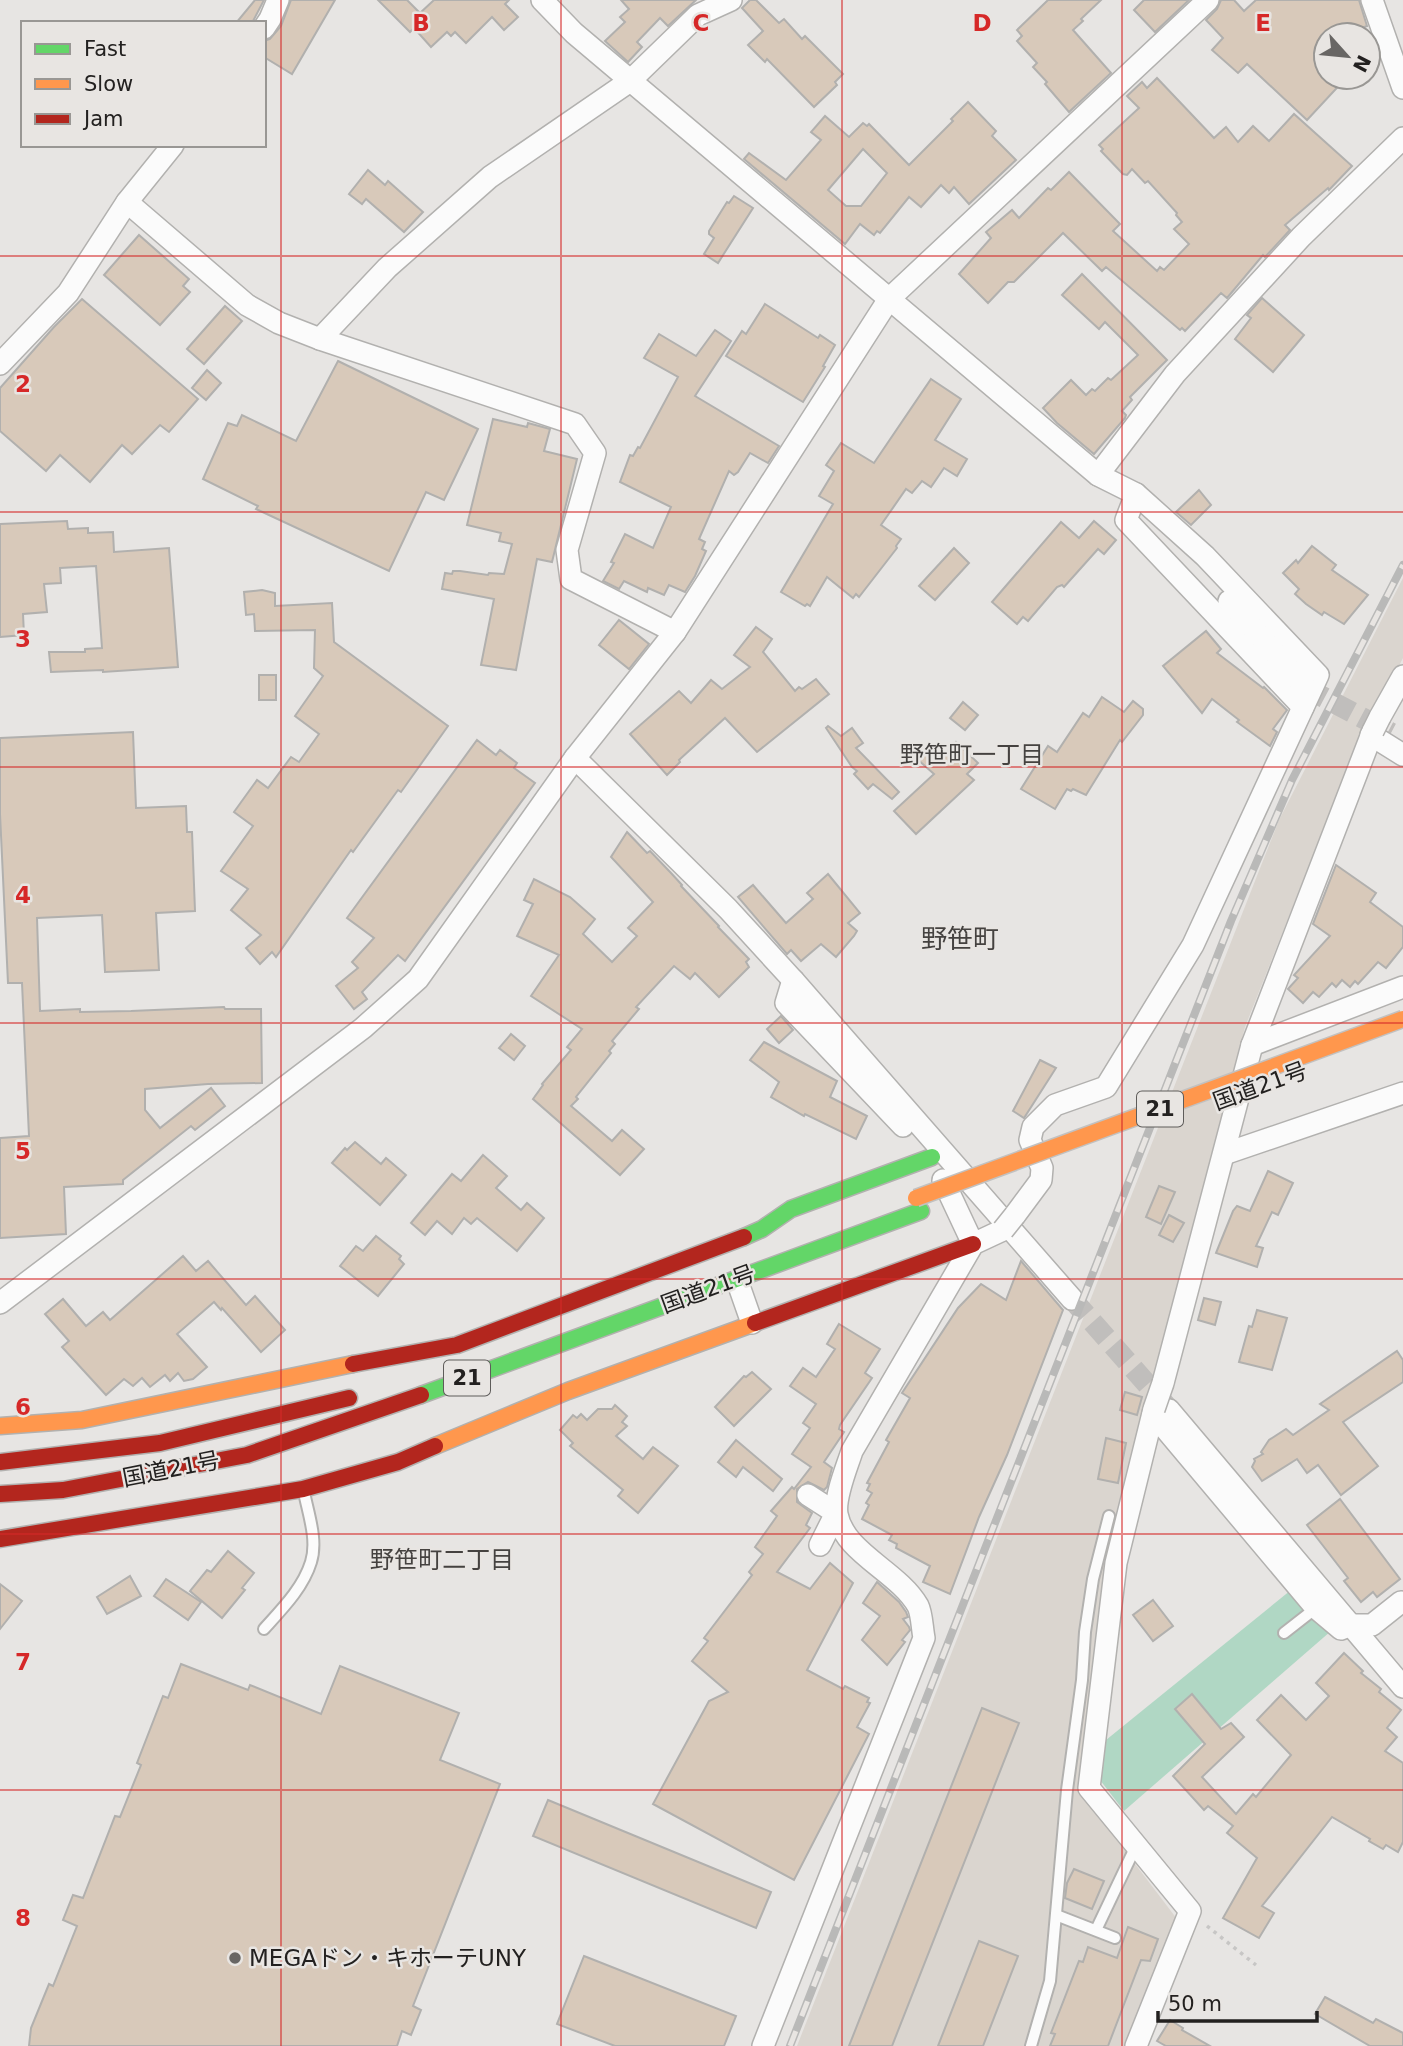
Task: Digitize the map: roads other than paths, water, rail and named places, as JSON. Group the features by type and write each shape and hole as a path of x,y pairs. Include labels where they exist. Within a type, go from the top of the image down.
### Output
{"main road":[{"name":"国道21号","path":"0,1494 63,1490 247,1455 362,1417 1403,1019"},
{"name":"国道21号","path":"605,1310 919,1205 1403,1033"},
{"path":"0,1426 82,1420 380,1358 457,1345 726,1250 791,1209 932,1157"},
{"path":"0,1539 303,1489 398,1462 568,1391 973,1244"},
{"name":"国道21号","path":"0,1462 160,1444 371,1393"}],"street":[{"path":"266,24 278,0"},
{"path":"542,0 574,33 1098,475 1136,494 1205,556 1318,675 1305,698 1193,945 1106,1087 1055,1105 1033,1127 1030,1140 1042,1168 1041,1180 1009,1222 973,1244 852,1451 841,1484 836,1513 820,1545"},
{"path":"320,339 387,268 490,177 630,80 698,15 731,0"},
{"path":"0,1303 363,1028 418,979 575,758 675,632 888,299 1208,0"},
{"path":"1372,0 1403,88"},
{"path":"1098,475 1175,374 1301,237 1403,138"},
{"path":"0,365 68,293 127,202 171,147"},
{"path":"127,202 247,305 279,323 575,424 595,453 567,550 571,579 675,632"},
{"path":"1136,494 1126,520 1305,698"},
{"path":"1136,2046 1189,1912 1089,1788 1116,1563 1159,1411 1163,1383 1252,1045 1383,732 1403,676"},
{"path":"1383,732 1403,755"},
{"path":"575,758 728,909 1072,1299"},
{"path":"793,980 786,1003 932,1157 973,1244"},
{"path":"1252,1045 1403,988"},
{"path":"1224,1154 1403,1093"},
{"path":"738,1283 752,1323"},
{"path":"1159,1411 1316,1608 1341,1629 1351,1625 1372,1625 1401,1602"},
{"path":"1159,1411 1351,1625 1403,1687"},
{"path":"0,1511 12,1510 63,1490"},
{"path":"763,2046 924,1638 919,1607 894,1577 849,1540 836,1513 808,1495"}],"lane":[{"path":"264,1629 293,1597 312,1561 312,1531 303,1489"},
{"path":"1031,2046 1050,1981 1067,1790 1082,1680 1085,1632 1093,1579 1109,1516"},
{"path":"1284,1633 1316,1608"},
{"path":"1096,1930 1136,1846"},
{"path":"1056,1915 1115,1938"}],"tunnel":[{"path":"1306,688 1391,733"},
{"path":"1072,1299 1168,1408"}],"railway":[{"path":"790,2046 1231,921 1292,780 1403,565"}],"place":[{"name":"MEGAドン・キホーテUNY","path":"235,1958"}],"district":[{"name":"野笹町一丁目","path":"972,755"},
{"name":"野笹町","path":"960,939"},
{"name":"野笹町二丁目","path":"442,1560"}]}
